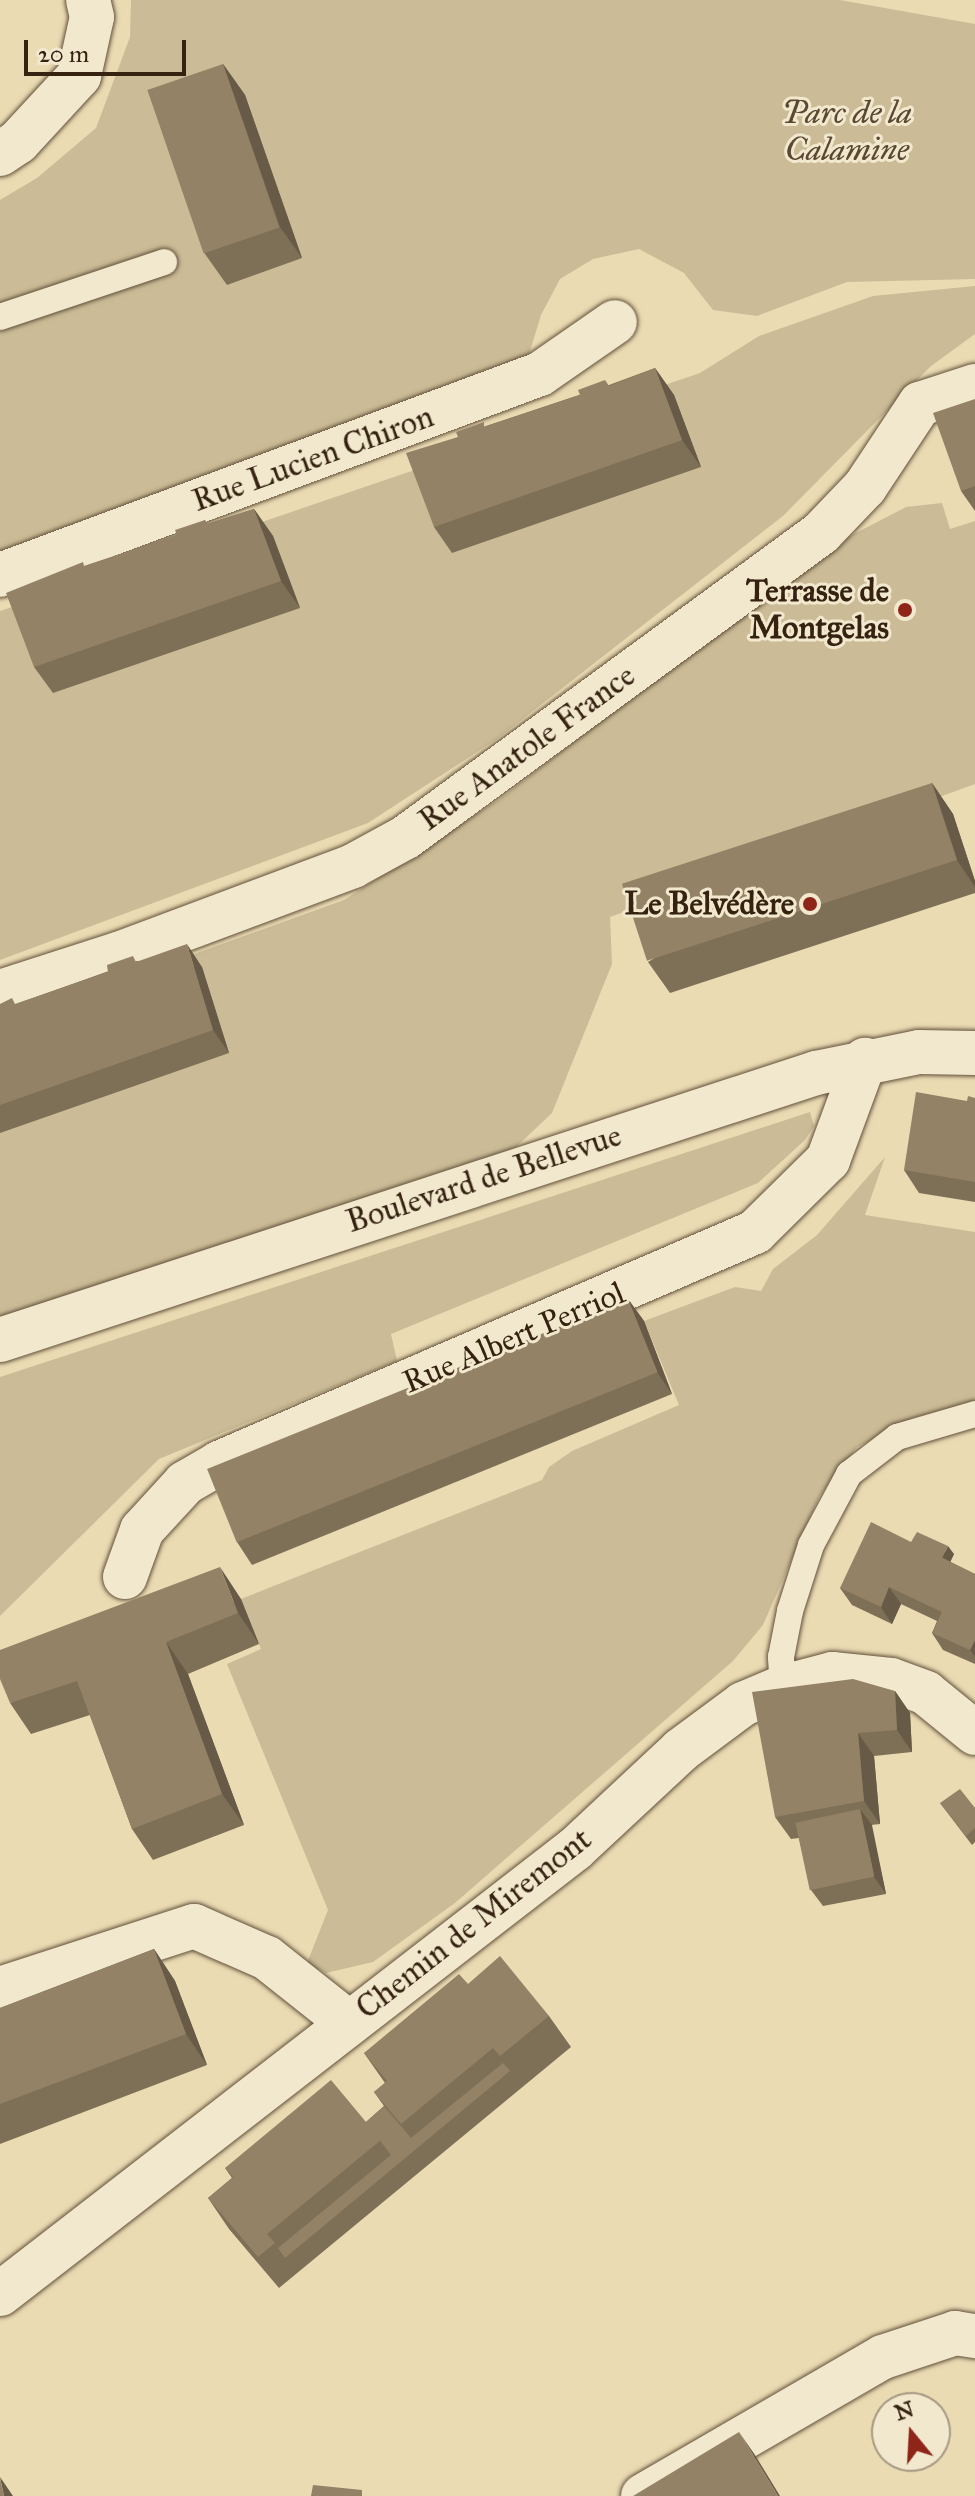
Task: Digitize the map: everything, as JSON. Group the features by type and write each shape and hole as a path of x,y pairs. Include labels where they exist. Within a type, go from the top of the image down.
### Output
{"street":[{"path":"0,154 29,132 79,76 92,17 88,0"},
{"name":"Rue Lucien Chiron","path":"0,575 540,374 615,322"},
{"name":"Rue Anatole France","path":"0,992 118,954 353,866 406,837 821,533 865,487 920,404 975,386"},
{"name":"Boulevard de Bellevue","path":"0,1340 564,1152 865,1060 919,1052 975,1053"},
{"name":"Rue Albert Perriol","path":"125,1577 142,1530 185,1483 219,1463 755,1232 828,1160 865,1060"},
{"name":"Chemin de Miremont","path":"0,2294 575,1849 681,1750 743,1704 783,1687 832,1674 891,1680 926,1693 975,1733"},
{"path":"0,1989 194,1926 267,1958 349,2023"},
{"path":"643,2496 883,2357 955,2333 975,2336"}],"lane":[{"path":"0,317 164,262"},
{"path":"783,1687 781,1657 790,1611 811,1545 849,1474 870,1453 897,1437 975,1414"}],"green space":[{"name":"Parc de la Calamine","path":"131,0 840,0 975,24 975,279 847,282 757,316 713,310 684,273 639,249 593,259 560,279 541,315 528,358 0,554 0,200 37,178 96,128 130,37"},
{"path":"975,286 975,334 931,366 783,516 497,739 368,823 0,960 0,611 700,373 759,336 873,296"},
{"path":"942,503 950,529 975,521 975,784 610,917 612,964 552,1113 515,1148 0,1317 0,1024 344,900 500,799 825,549 906,507"},
{"path":"810,1112 814,1126 805,1140 758,1183 391,1334 397,1361 159,1459 0,1616 0,1377"},
{"path":"885,1157 865,1215 975,1232 975,1403 916,1417 857,1447 819,1497 763,1625 733,1661 455,1903 373,1962 326,1973 307,1963 328,1910 227,1664 261,1649 241,1599 542,1480 549,1467 572,1451 679,1405 644,1321 735,1287 761,1291 773,1269 817,1235"}],"building":[{"path":"223,64 279,228 204,254 147,90"},
{"path":"655,368 682,440 434,527 406,453 458,437 456,432 484,422 484,427 580,395 578,390 605,380 609,386"},
{"path":"975,399 975,486 961,491 933,413"},
{"path":"254,509 281,581 34,667 6,593 83,562 84,566 177,535 175,530"},
{"path":"932,783 957,860 647,961 622,884"},
{"path":"187,944 213,1030 0,1105 0,1004 12,998 15,1004 108,972 107,965 133,956 136,962"},
{"path":"916,1092 967,1101 968,1096 975,1098 975,1182 904,1170"},
{"path":"628,1299 658,1372 237,1542 207,1469"},
{"path":"871,1522 975,1574 975,1640 970,1650 932,1633 942,1612 889,1587 881,1607 840,1588"},
{"path":"917,1532 948,1546 942,1558 911,1542"},
{"path":"220,1567 238,1613 166,1642 222,1794 132,1829 77,1681 10,1703 0,1679 0,1650"},
{"path":"853,1679 895,1691 897,1730 858,1733 864,1801 775,1817 752,1692"},
{"path":"960,1789 975,1808 975,1828 966,1836 940,1803"},
{"path":"860,1809 874,1876 810,1890 795,1823"},
{"path":"154,1949 186,2034 0,2104 0,2008"},
{"path":"500,1956 549,2016 500,2056 493,2048 401,2124 374,2092 387,2081 364,2053 459,1974 468,1984"},
{"path":"503,2063 510,2071 285,2258 278,2248 391,2155 366,2122 384,2106 411,2138"},
{"path":"331,2080 381,2140 267,2234 275,2243 258,2257 208,2198 233,2177 225,2168"},
{"path":"739,2432 778,2496 633,2496"},
{"path":"313,2485 362,2490 362,2496 311,2496"}],"place":[{"name":"Terrasse de Montgelas","path":"905,610"},
{"name":"Le Belvédère","path":"810,904"}]}
